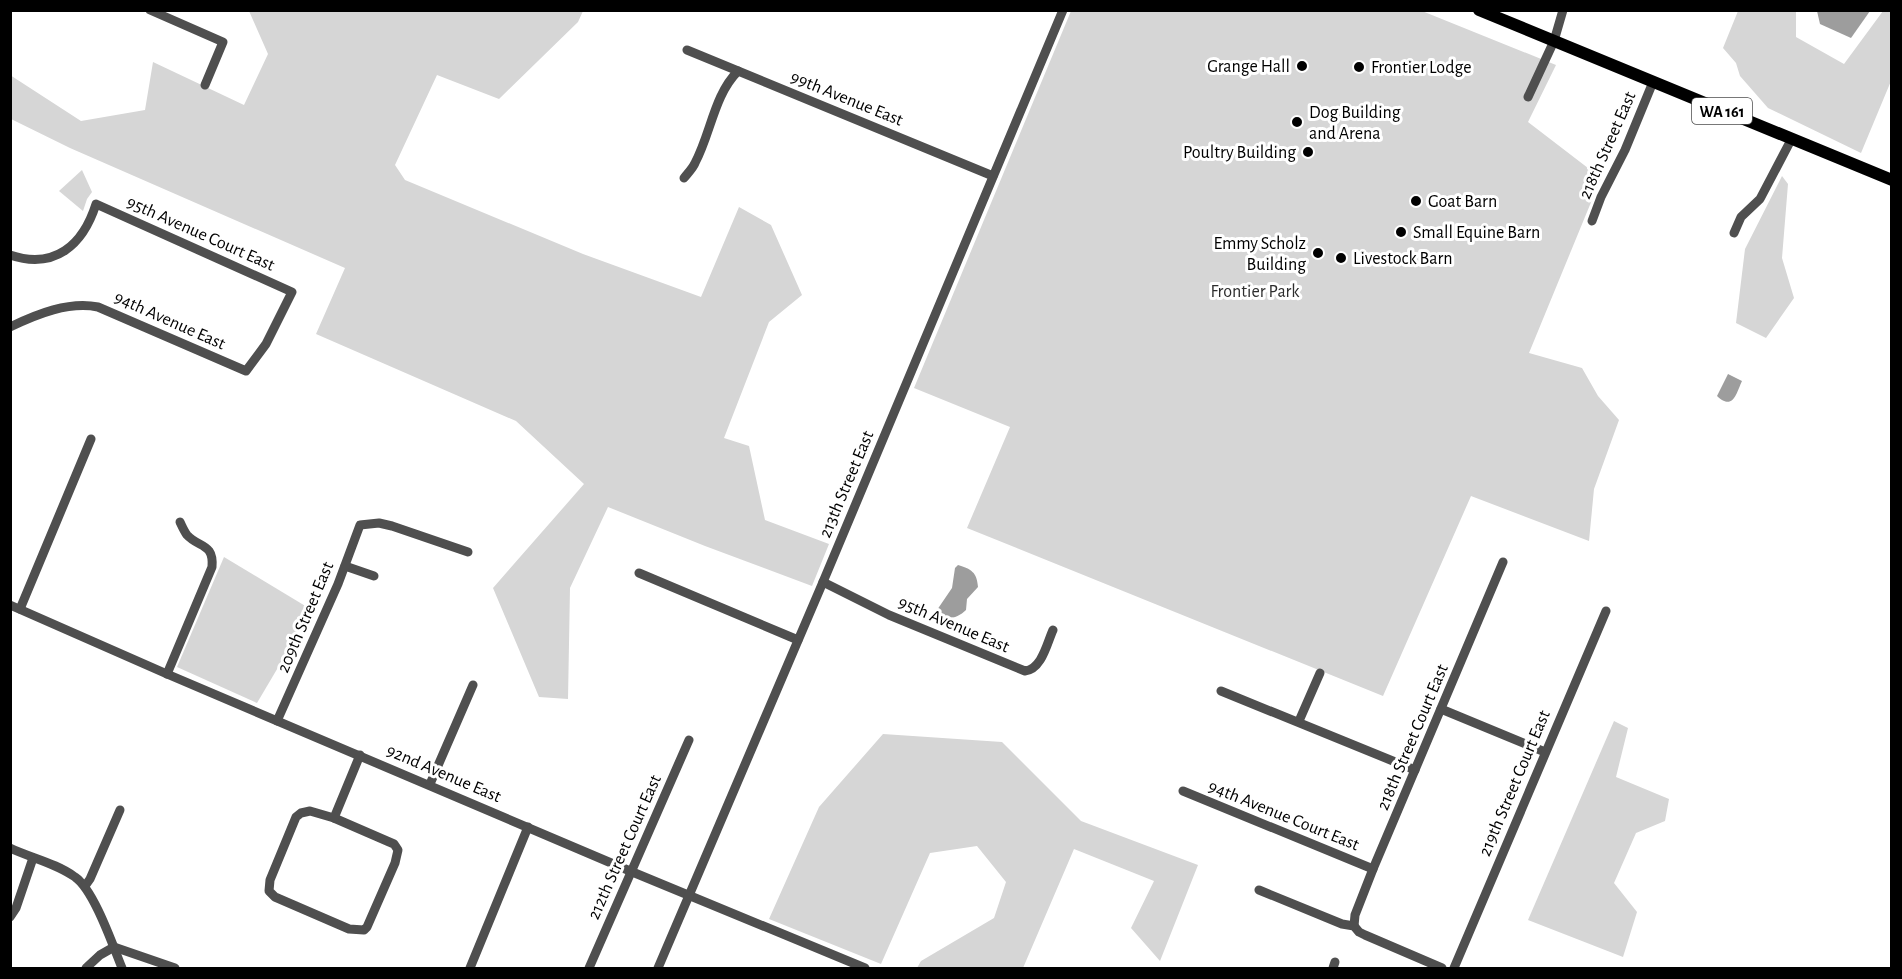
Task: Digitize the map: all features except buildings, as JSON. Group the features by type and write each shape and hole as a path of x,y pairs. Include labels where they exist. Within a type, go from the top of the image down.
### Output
{"main road":[{"name":"WA 161","path":"1479,10 1892,180"}],"street":[{"path":"150,10 223,42 205,84"},
{"name":"213th Street East","path":"658,969 1063,10"},
{"path":"1528,97 1554,41 1563,10"},
{"name":"99th Avenue East","path":"687,50 993,176"},
{"path":"684,178 695,163 723,92 730,79 738,71"},
{"name":"218th Street East","path":"1592,221 1600,197 1625,150 1653,82"},
{"path":"1734,233 1741,218 1764,193 1791,140"},
{"name":"95th Avenue Court East","path":"10,255 36,260 49,258 69,248 87,229 96,204 292,292 266,344 246,371"},
{"name":"94th Avenue East","path":"10,327 29,318 75,305 98,307 246,371"},
{"path":"15,607 91,439"},
{"path":"167,674 212,567 213,559 211,552 187,535 180,522"},
{"name":"209th Street East","path":"277,721 345,566 360,525 370,522 386,524 468,552"},
{"name":"218th Street Court East","path":"1354,926 1355,915 1373,869 1503,562"},
{"path":"345,566 375,576"},
{"path":"639,573 798,640"},
{"name":"95th Avenue East","path":"823,582 888,615 1025,671 1038,665 1053,630"},
{"name":"92nd Avenue East","path":"15,607 630,872 865,969"},
{"name":"219th Street Court East","path":"1454,969 1606,611"},
{"path":"1299,721 1320,673"},
{"path":"430,784 473,685"},
{"path":"1221,691 1415,770"},
{"path":"1441,709 1545,752"},
{"name":"212th Street Court East","path":"589,969 689,740"},
{"path":"334,818 360,755"},
{"name":"94th Avenue Court East","path":"1183,790 1373,869"},
{"path":"85,886 120,810"},
{"path":"310,811 334,818 394,844 398,850 395,863 364,930 349,929 275,897 269,891 270,880 296,817 310,811"},
{"path":"470,969 528,827"},
{"path":"10,848 64,870 85,886 122,969"},
{"path":"10,917 16,908 33,858"},
{"path":"1259,890 1341,924 1354,926 1365,935 1442,969"},
{"path":"86,969 100,955 114,947 175,969"}],"green space":[{"path":"249,11 583,11 578,22 499,99 437,75 395,165 405,180 583,254 701,297 739,207 771,225 802,295 769,322 724,438 749,446 765,520 829,544 812,586 608,507 570,588 568,699 539,697 493,588 584,484 516,421 316,334 345,268 70,148 11,119 10,75 81,121 145,110 153,62 244,105 268,54"},
{"name":"Frontier Park","path":"1071,11 1422,11 1556,65 1528,122 1601,178 1529,353 1582,368 1598,396 1619,420 1594,489 1589,541 1471,496 1383,696 967,528 1010,427 914,388"},
{"path":"1738,11 1796,11 1796,37 1844,64 1883,11 1891,11 1891,81 1861,153 1768,108 1740,76 1736,63 1723,48"},
{"path":"82,170 92,192 83,211 59,191"},
{"path":"1782,176 1788,184 1782,258 1794,298 1766,338 1736,323 1745,249"},
{"path":"224,557 312,610 257,703 177,667"},
{"path":"1614,721 1628,728 1616,777 1669,799 1665,821 1636,833 1614,883 1637,912 1623,957 1528,920"},
{"path":"883,734 1002,742 1081,821 1198,865 1160,961 1131,928 1154,881 1074,849 1023,968 917,968 921,961 994,918 1006,882 977,846 930,853 881,964 769,919 819,807"}],"shaded area":[{"path":"1817,10 1870,11 1851,38 1820,24"},
{"path":"1728,374 1742,381 1736,395 1727,402 1717,396"},
{"path":"958,565 972,572 978,587 967,599 966,610 957,616 944,618 937,610 952,588 955,568"}],"place":[{"name":"Grange Hall","path":"1302,66"},
{"name":"Frontier Lodge","path":"1359,67"},
{"name":"Dog Building and Arena","path":"1297,122"},
{"name":"Poultry Building","path":"1308,152"},
{"name":"Goat Barn","path":"1416,201"},
{"name":"Small Equine Barn","path":"1401,232"},
{"name":"Emmy Scholz Building","path":"1318,253"},
{"name":"Livestock Barn","path":"1341,258"}]}
